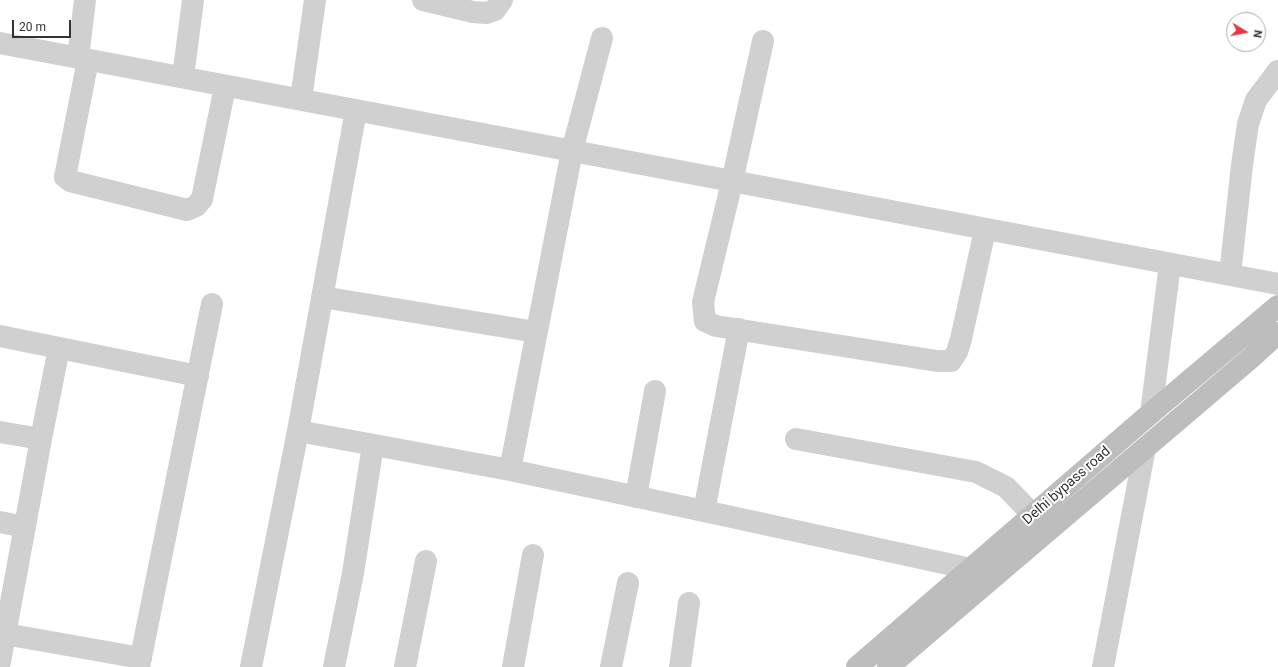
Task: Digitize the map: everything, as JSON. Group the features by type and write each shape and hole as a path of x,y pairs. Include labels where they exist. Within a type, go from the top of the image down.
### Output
{"main road":[{"name":"Delhi bypass road","path":"857,667 1032,515 1278,306"},
{"name":"Delhi bypass road","path":"888,667 1252,357 1278,333"}],"street":[{"path":"85,0 83,59 65,176 70,181 187,210 196,206 202,199 225,86"},
{"path":"183,77 193,0"},
{"path":"301,99 315,0"},
{"path":"423,0 473,12 486,13 495,10 502,0"},
{"path":"510,470 572,151 602,38"},
{"path":"763,41 732,182 703,302 705,322 716,326 937,362 951,361 957,352 961,339 986,230"},
{"path":"0,43 1278,284"},
{"path":"1230,275 1248,124 1256,100 1278,71"},
{"path":"251,667 298,431 356,110"},
{"path":"1151,413 1170,264"},
{"path":"322,297 536,332"},
{"path":"3,633 140,663 212,304"},
{"path":"704,511 739,329"},
{"path":"0,336 198,376"},
{"path":"0,662 3,633 59,348"},
{"path":"636,497 655,391"},
{"path":"298,431 510,470 971,569"},
{"path":"0,432 41,439"},
{"path":"796,440 976,472 1006,487 1032,515"},
{"path":"334,667 353,573 374,444"},
{"path":"1103,667 1145,448"},
{"path":"0,522 25,527"},
{"path":"513,667 534,555"},
{"path":"406,667 426,561"},
{"path":"611,667 628,583"},
{"path":"680,667 689,603"}]}
